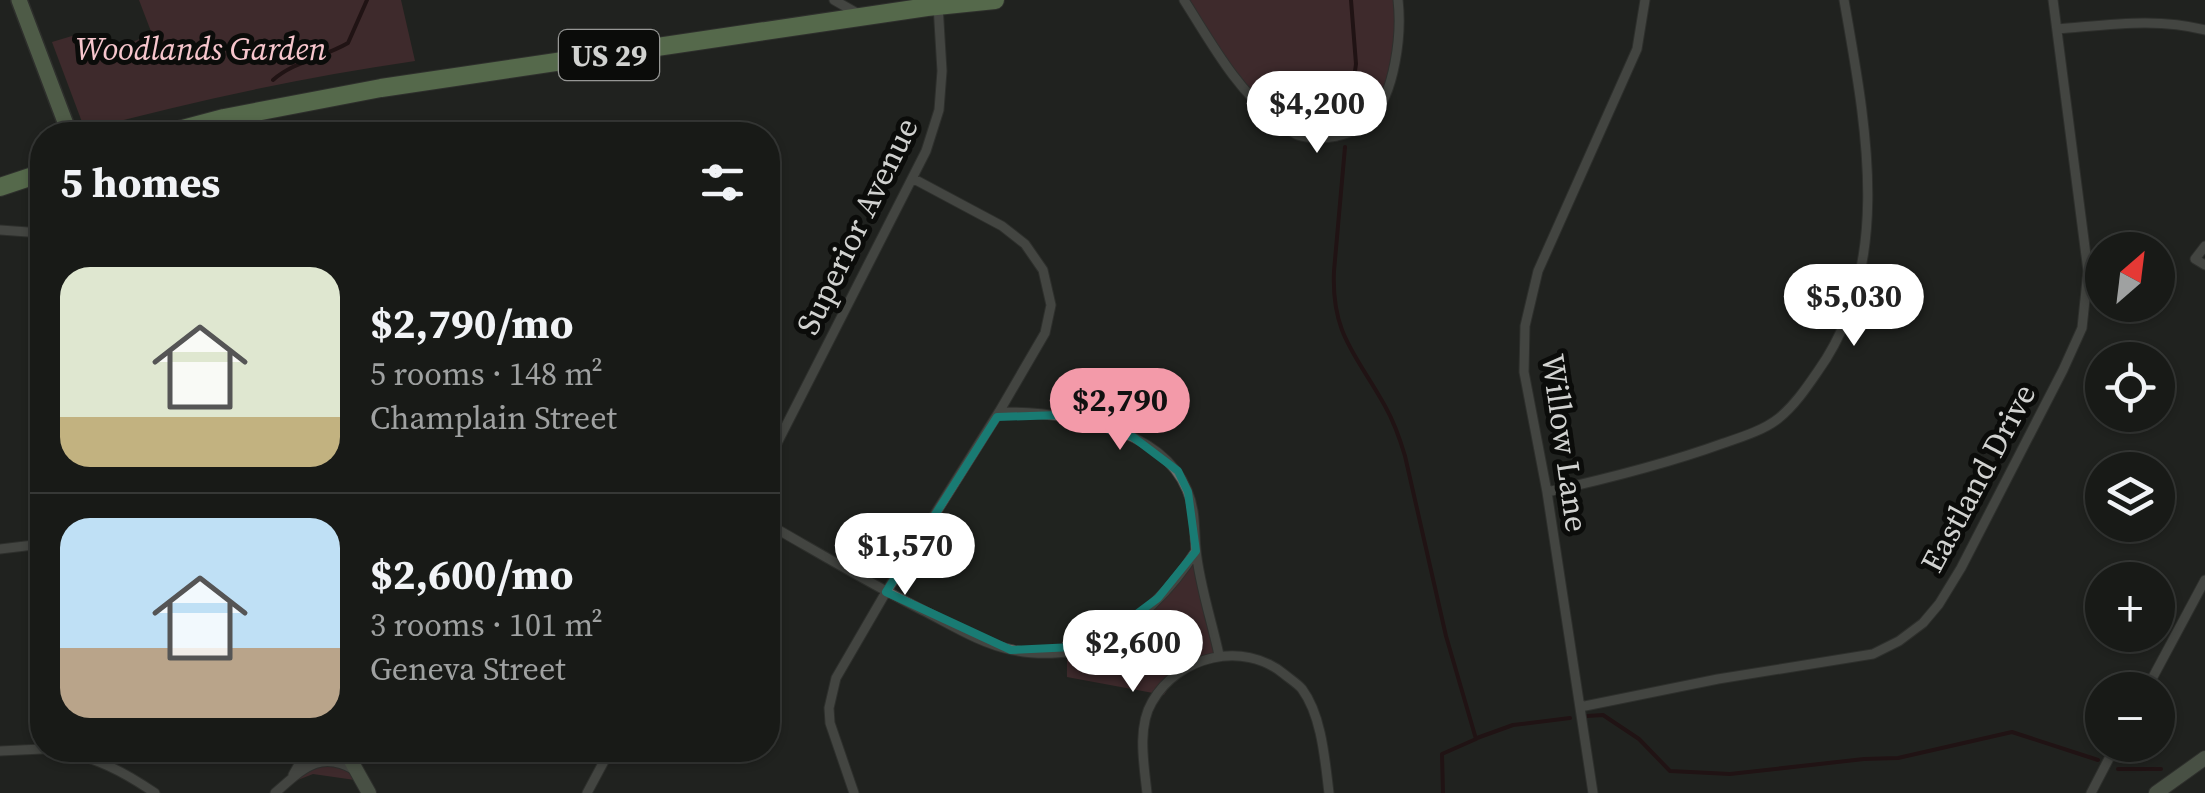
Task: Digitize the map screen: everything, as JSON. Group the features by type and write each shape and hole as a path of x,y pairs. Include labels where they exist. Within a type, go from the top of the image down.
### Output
{"highway":[{"name":"US 29","path":"209,122 381,88 864,18 938,3 994,0"},
{"path":"0,187 30,177"}],"main road":[{"path":"19,0 65,122"},
{"path":"2156,793 2205,758"},
{"path":"352,762 368,793"}],"street":[{"path":"834,0 864,18"},
{"path":"1184,0 1238,84 1299,136 1327,138 1356,130 1370,120 1381,104 1393,70 1400,21 1398,0"},
{"name":"Willow Lane","path":"1592,793 1524,372 1525,326 1538,271 1637,48 1645,0"},
{"path":"1546,492 1680,459 1744,436 1778,419 1804,392 1829,356 1849,315 1867,231 1863,108 1844,0"},
{"name":"Eastland Drive","path":"1580,707 1873,654 1920,626 1939,604 1962,568 2082,328 2088,270 2054,0"},
{"name":"Superior Avenue","path":"780,439 926,151 939,110 942,72 938,3"},
{"path":"2058,29 2148,22 2178,23 2205,30"},
{"path":"854,793 830,724 836,678 1000,412 1044,333 1052,306 1043,270 1026,244 1002,226 914,180"},
{"path":"0,230 30,232"},
{"path":"2205,246 2195,259 2205,265"},
{"path":"1000,412 1059,415 1098,424 1134,437 1178,471 1196,521 1196,552 1219,655"},
{"path":"780,531 968,634 1010,650 1046,654 1094,646 1130,623 1196,552"},
{"path":"0,549 30,545"},
{"path":"2156,672 2205,580"},
{"path":"1147,793 1143,739 1150,704 1165,684 1187,667 1219,655 1254,658 1278,668 1302,689 1322,736 1328,793"},
{"path":"0,751 30,750"},
{"path":"102,762 155,793"},
{"path":"285,785 300,762"},
{"path":"275,793 317,762"},
{"path":"338,762 357,772"},
{"path":"586,793 603,762"},
{"path":"2091,793 2107,762"}],"highlighted area":[{"path":"1059,415 1133,437 1178,471 1188,492 1196,551 1158,598 1094,646 1011,650 886,592 997,417"}],"green space":[{"name":"Woodlands Garden","path":"139,0 401,0 415,61 332,74 116,122 82,122 52,42 82,33 93,58 152,34"},
{"path":"1185,0 1397,0 1392,58 1380,96 1357,123 1320,134 1296,130 1241,80"},
{"path":"1194,563 1215,653 1186,670 1164,695 1067,677 1067,653 1083,652 1163,598"},
{"path":"299,762 352,762 362,781 313,774 285,785"}],"waterway":[{"path":"273,80 348,43 367,0"},
{"path":"1348,122 1356,64 1351,0"},
{"path":"1345,147 1334,271 1337,312 1348,343 1388,412 1401,443 1446,636 1476,739 1442,754 1443,793"},
{"path":"1587,716 1603,715 1639,739 1670,771 1730,774 1898,758 2012,732 2085,756"},
{"path":"1477,738 1513,725 1570,718"},
{"path":"2118,769 2161,769"}]}
